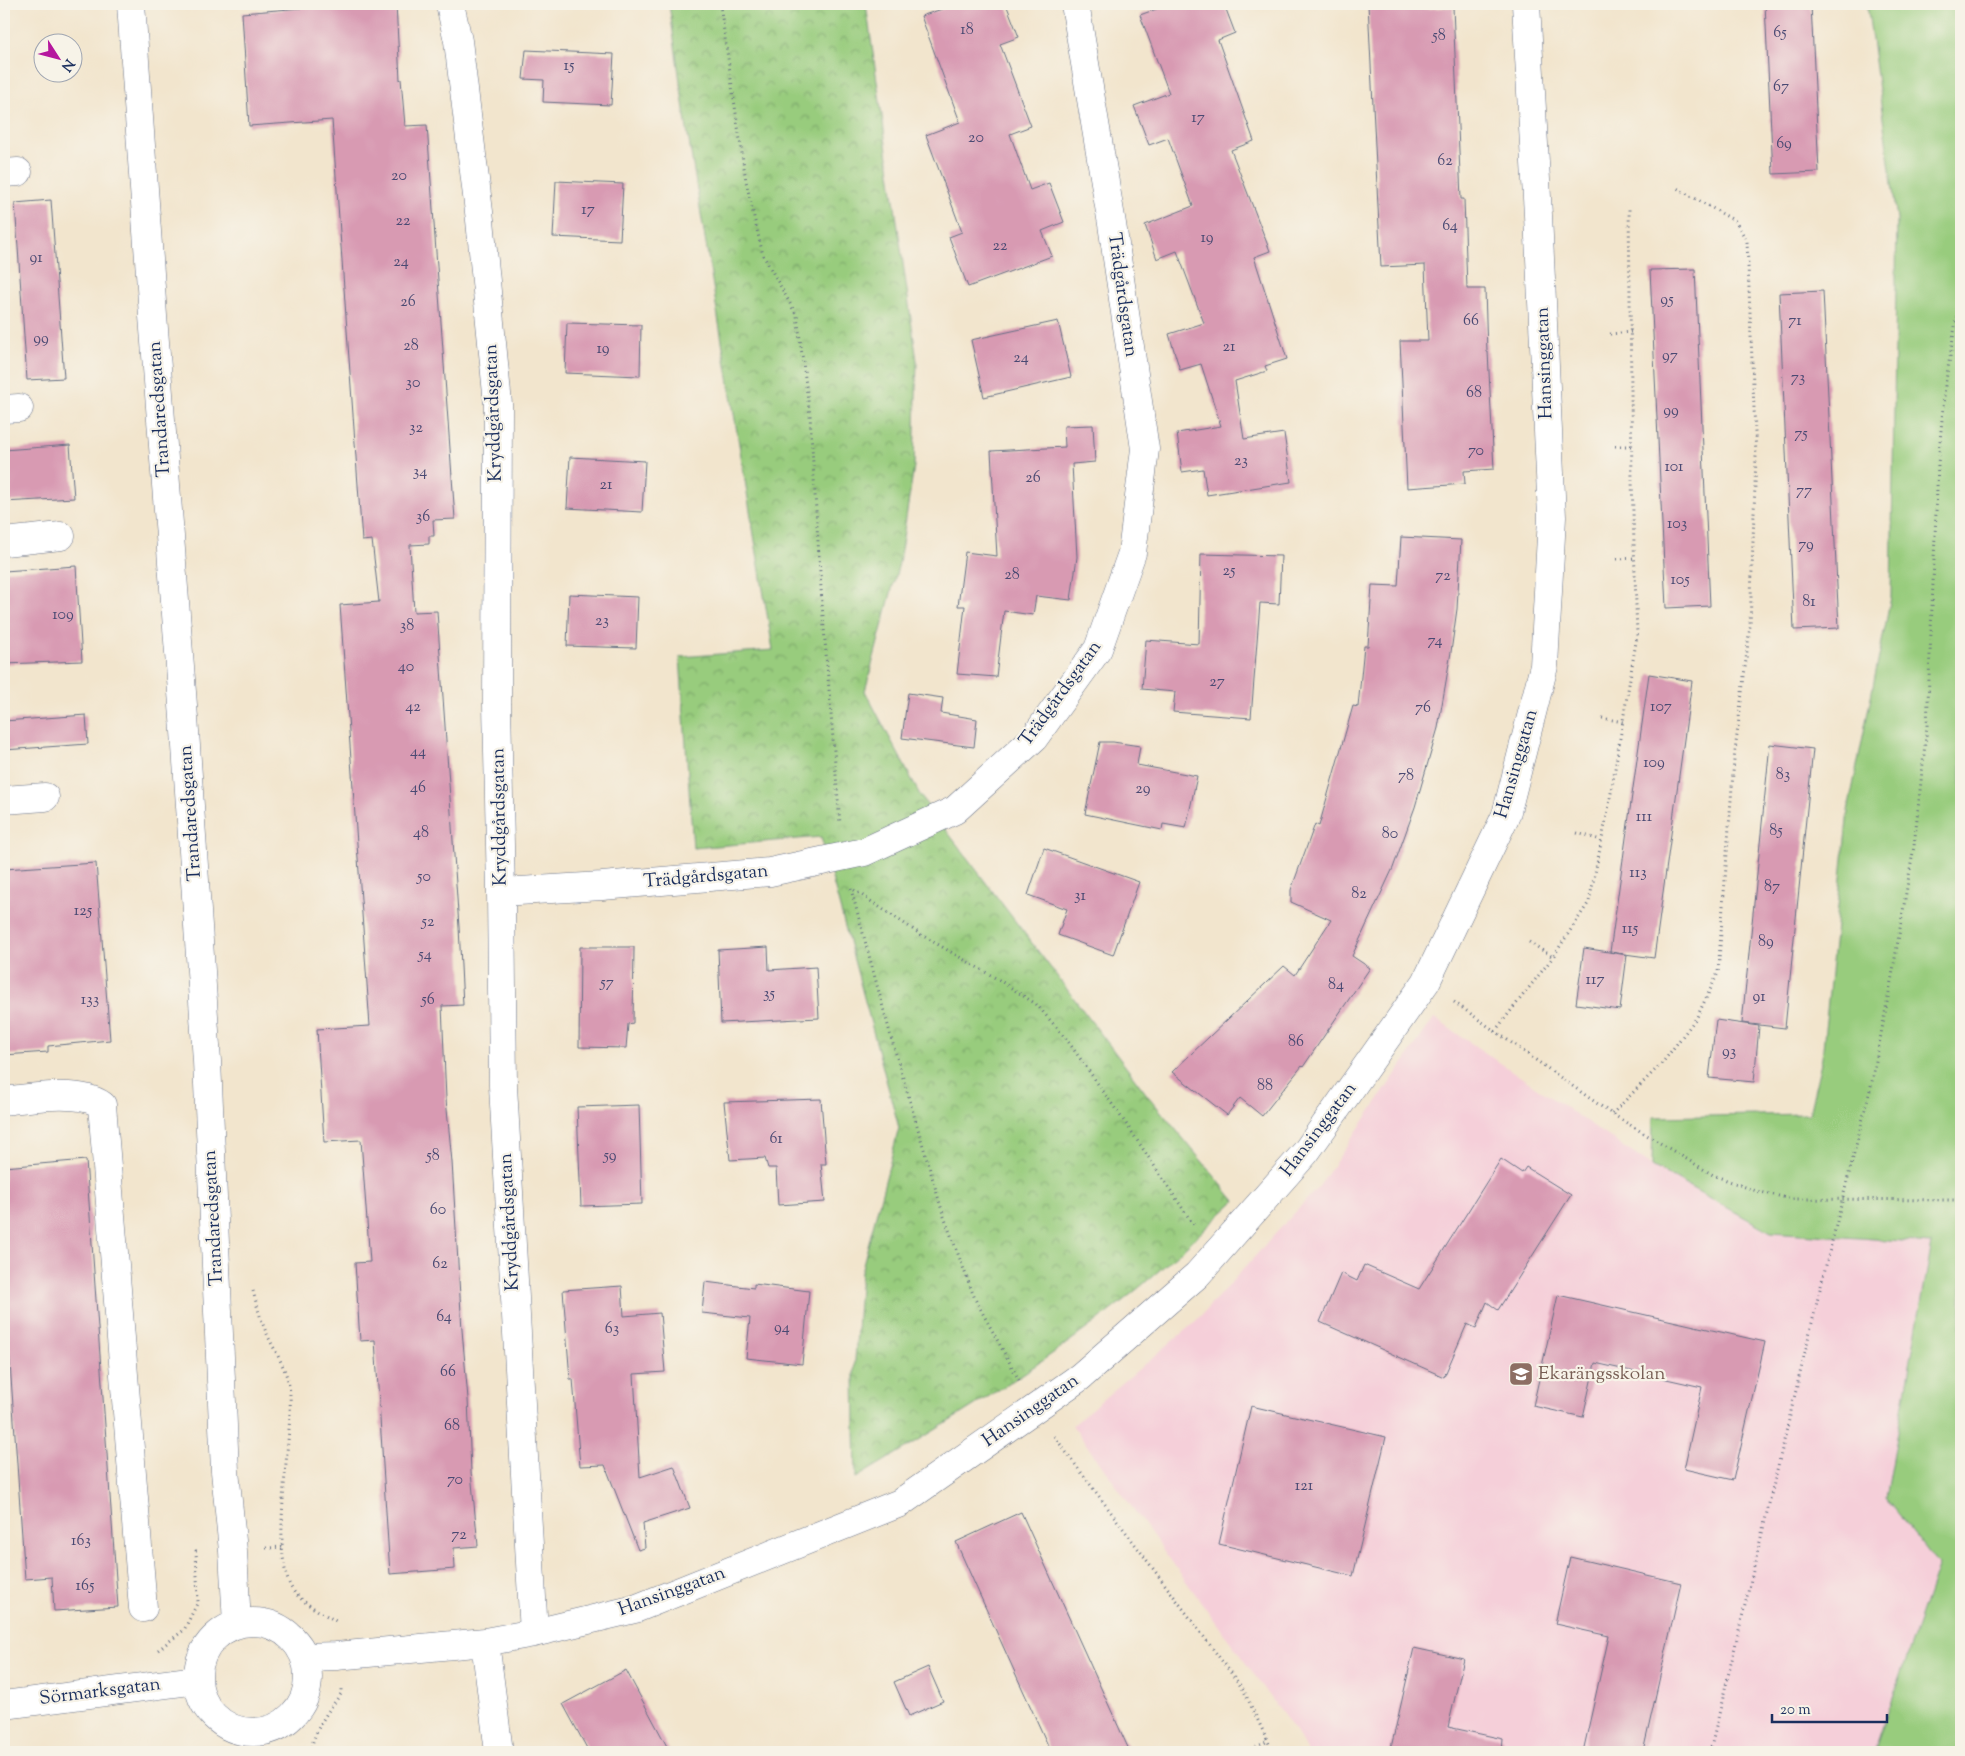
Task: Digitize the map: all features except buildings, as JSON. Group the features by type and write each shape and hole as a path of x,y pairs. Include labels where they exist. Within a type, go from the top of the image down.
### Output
{"street":[{"name":"Trandaredsgatan","path":"131,4 185,730 204,1022 225,1471 233,1551 237,1624"},
{"name":"Kryddgårdsgatan","path":"450,4 458,41 479,210 498,404 497,704 501,892 502,1086 534,1633"},
{"name":"Trädgårdsgatan","path":"501,892 602,886 770,872 864,852 955,810 1034,738 1098,649 1132,553 1145,449 1112,224 1075,4"},
{"name":"Hansinggatan","path":"305,1657 336,1656 485,1642 534,1633 635,1609 900,1503 1080,1377 1197,1275 1306,1152 1426,982 1506,815 1544,666 1552,517 1526,4"},
{"path":"4,542 61,536"},
{"path":"4,800 45,798"},
{"path":"4,1100 57,1096 93,1099 102,1105 143,1608"},
{"path":"257,1621 277,1626 294,1639 305,1657 309,1673 307,1690 300,1705 290,1718 276,1727 262,1742 245,1732 230,1728 217,1720 207,1709 200,1695 197,1680 199,1661 207,1645 220,1632 237,1624 257,1621"},
{"path":"485,1642 499,1752"},
{"name":"Sörmarksgatan","path":"4,1705 197,1680"}],"path":[{"path":"720,4 746,181 763,255 797,316 810,416 822,604 843,857 893,1044 943,1214 975,1299 1035,1410 1243,1689 1274,1752"},
{"path":"1612,1114 1663,1062 1698,1017 1718,973 1734,760 1750,626 1756,456 1747,241 1735,221 1675,187"},
{"path":"1495,1031 1553,957 1589,902 1637,636 1629,206"},
{"path":"1710,1752 1872,1082 1914,846 1928,726 1940,435 1945,386 1961,291"},
{"path":"1610,334 1631,332"},
{"path":"1615,446 1632,446"},
{"path":"1617,559 1635,558"},
{"path":"1602,718 1623,722"},
{"path":"1577,833 1601,840"},
{"path":"851,888 920,934 1036,1004 1064,1037 1131,1131 1214,1256"},
{"path":"1529,942 1553,957"},
{"path":"1426,982 1612,1114 1713,1176 1756,1191 1792,1199 1961,1200"},
{"path":"252,1288 266,1333 284,1368 290,1394 283,1520 285,1573 295,1592 313,1608 336,1621 336,1656 342,1694 324,1714 312,1740 310,1752"},
{"path":"1247,1752 1268,1741"}],"shaded area":[{"name":"Ekarängsskolan","path":"1434,1018 1652,1166 1771,1232 1932,1243 1886,1498 1938,1564 1874,1752 1307,1752 1296,1732 1072,1425 1194,1323 1320,1185"}],"green space":[{"path":"669,4 866,4 917,361 914,466 899,563 865,691 921,797 1148,1096 1235,1201 1139,1288 1061,1348 960,1415 856,1478 854,1375 861,1272 899,1128 821,837 693,848 680,657 773,650 685,117"},
{"path":"1867,4 1961,4 1961,1752 1874,1752 1938,1564 1886,1498 1932,1243 1771,1232 1652,1166 1653,1117 1809,1114 1822,1058 1848,811 1891,597 1897,219"}],"place":[{"name":"Ekarängsskolan","path":"1521,1374"}]}
